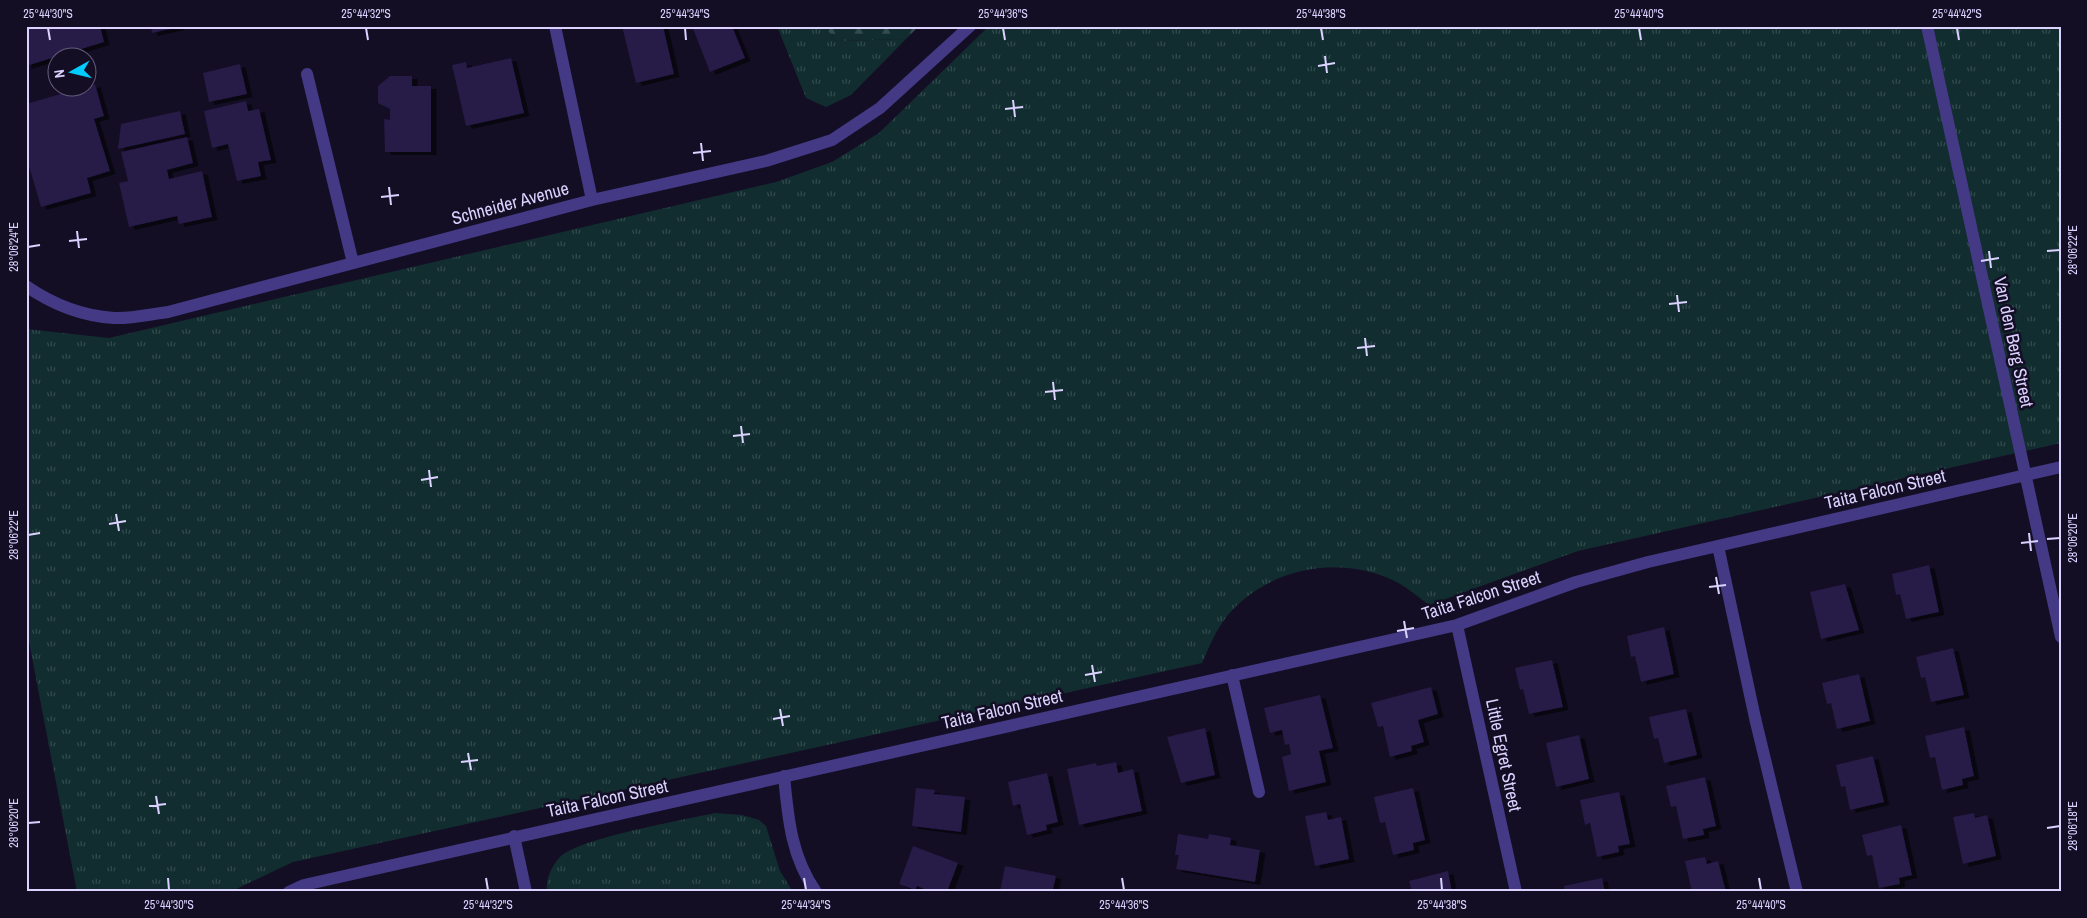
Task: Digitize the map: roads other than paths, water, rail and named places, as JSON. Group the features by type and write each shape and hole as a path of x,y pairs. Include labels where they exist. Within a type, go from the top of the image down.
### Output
{"street":[{"path":"555,26 592,200"},
{"name":"Schneider Avenue","path":"26,286 40,296 75,312 115,318 168,312 592,200 766,161 832,140 880,108 970,26"},
{"name":"Van den Berg Street","path":"1927,26 2061,637"},
{"path":"307,74 353,263"},
{"name":"Taita Falcon Street","path":"289,892 323,880 514,836 1457,625 1576,582 1718,546 2061,467"},
{"path":"1718,546 1755,718 1797,892"},
{"name":"Little Egret Street","path":"1457,625 1516,892"},
{"path":"1232,675 1259,792"},
{"path":"784,776 792,842 799,863 816,892"},
{"path":"514,836 526,892"}]}
